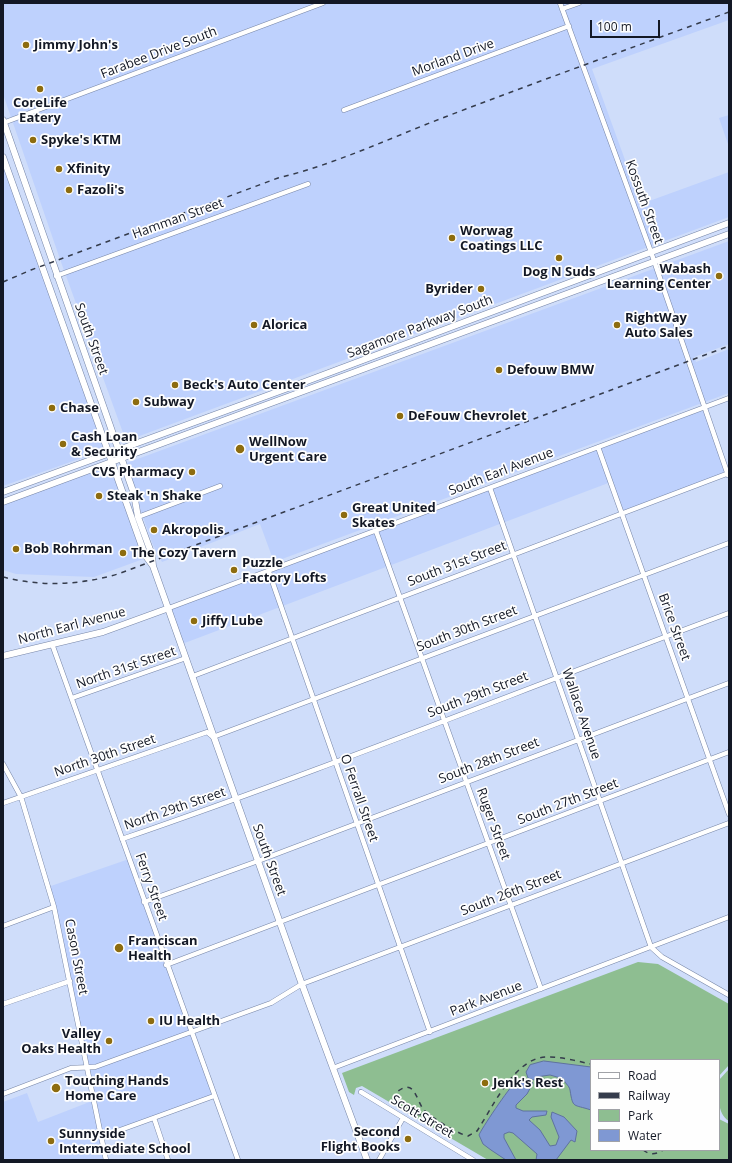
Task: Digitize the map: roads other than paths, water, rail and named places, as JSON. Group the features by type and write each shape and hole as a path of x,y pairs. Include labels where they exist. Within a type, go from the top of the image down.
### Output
{"main road":[{"name":"South Street","path":"3,122 134,494 138,517 152,555 153,566 280,923 367,1160"},
{"name":"South Street","path":"3,157 146,558 153,566"},
{"path":"28,226 38,222"},
{"name":"Sagamore Parkway South","path":"3,492 118,448 297,385 729,223"},
{"name":"Sagamore Parkway South","path":"3,502 113,463 729,234"},
{"name":"North Earl Avenue","path":"3,656 103,632 169,608"}],"street":[{"name":"Farabee Drive South","path":"3,122 323,3"},
{"name":"Kossuth Street","path":"560,3 651,252 704,408 729,474"},
{"path":"562,9 579,3"},
{"name":"Morland Drive","path":"344,110 569,26"},
{"name":"Hamman Street","path":"56,276 308,184"},
{"name":"South Earl Avenue","path":"169,608 269,572 376,530 729,398"},
{"name":"Brice Street","path":"598,447 729,814"},
{"name":"South 31st Street","path":"193,676 729,474"},
{"path":"138,517 220,486"},
{"name":"Wallace Avenue","path":"490,488 600,801 649,948"},
{"name":"Ruger Street","path":"376,530 541,990"},
{"name":"South 30th Street","path":"213,737 729,543"},
{"name":"O Ferrall Street","path":"269,572 430,1032"},
{"name":"South 29th Street","path":"236,799 444,719 729,613"},
{"name":"Ferry Street","path":"52,644 190,1032 238,1160"},
{"name":"North 31st Street","path":"72,698 186,658"},
{"name":"South 28th Street","path":"144,902 357,824 729,683"},
{"name":"North 30th Street","path":"3,803 207,732 213,737"},
{"name":"South 27th Street","path":"166,964 280,923 729,752"},
{"name":"Cason Street","path":"3,764 21,797 54,907 106,1160"},
{"name":"North 29th Street","path":"122,839 236,799"},
{"name":"South 26th Street","path":"3,1094 71,1068 95,1067 271,1003 302,984 729,822"},
{"path":"3,926 54,907"},
{"name":"Park Avenue","path":"333,1068 541,990 729,917"},
{"path":"649,948 729,995"},
{"path":"3,1004 70,980"},
{"name":"Scott Street","path":"361,1092 464,1158 473,1160"},
{"path":"102,1137 214,1096"},
{"path":"154,1118 168,1160"},
{"path":"379,1160 403,1118"}],"water":[{"path":"544,1061 590,1067 590,1110 577,1106 573,1103 569,1088 564,1079 550,1075 536,1077 534,1080 528,1078 526,1072 530,1065"},
{"path":"527,1081 533,1083 527,1094 516,1105 516,1108 523,1111 547,1111 546,1115 532,1117 529,1120 540,1130 550,1146 556,1145 559,1137 551,1117 552,1112 564,1117 577,1131 575,1142 571,1140 556,1160 536,1160 537,1154 513,1133 509,1132 504,1134 504,1138 516,1160 506,1160 483,1144 479,1135 512,1086 516,1082"}],"railway":[{"path":"3,282 31,270 278,178 321,166 551,77 729,12"},
{"path":"3,577 32,582 61,583 89,581 118,574 729,346"},
{"path":"430,1115 452,1129 468,1136 477,1131 497,1098 514,1075 534,1060 545,1057 556,1057 590,1064"},
{"path":"408,1087 411,1089 421,1106 430,1115 412,1114 406,1112 399,1105 397,1092 403,1088 408,1087"},
{"path":"645,1151 653,1154 661,1151"}],"place":[{"name":"Jimmy John's","path":"26,45"},
{"name":"CoreLife Eatery","path":"40,89"},
{"name":"Spyke's KTM","path":"33,140"},
{"name":"Xfinity","path":"59,169"},
{"name":"Fazoli's","path":"69,190"},
{"name":"Worwag Coatings LLC","path":"452,238"},
{"name":"Dog N Suds","path":"559,258"},
{"name":"Wabash Learning Center","path":"719,276"},
{"name":"Byrider","path":"481,289"},
{"name":"Alorica","path":"254,325"},
{"name":"RightWay Auto Sales","path":"617,325"},
{"name":"Defouw BMW","path":"499,370"},
{"name":"Beck's Auto Center","path":"175,385"},
{"name":"Subway","path":"136,402"},
{"name":"Chase","path":"52,408"},
{"name":"DeFouw Chevrolet","path":"400,416"},
{"name":"Cash Loan & Security","path":"63,444"},
{"name":"WellNow Urgent Care","path":"240,449"},
{"name":"CVS Pharmacy","path":"192,472"},
{"name":"Steak 'n Shake","path":"99,496"},
{"name":"Great United Skates","path":"344,515"},
{"name":"Akropolis","path":"154,530"},
{"name":"Bob Rohrman","path":"16,549"},
{"name":"The Cozy Tavern","path":"123,553"},
{"name":"Puzzle Factory Lofts","path":"234,570"},
{"name":"Jiffy Lube","path":"194,621"},
{"name":"Franciscan Health","path":"119,948"},
{"name":"IU Health","path":"151,1021"},
{"name":"Valley Oaks Health","path":"109,1041"},
{"name":"Jenk's Rest","path":"485,1083"},
{"name":"Touching Hands Home Care","path":"56,1088"},
{"name":"Second Flight Books","path":"408,1139"},
{"name":"Sunnyside Intermediate School","path":"51,1141"}]}
